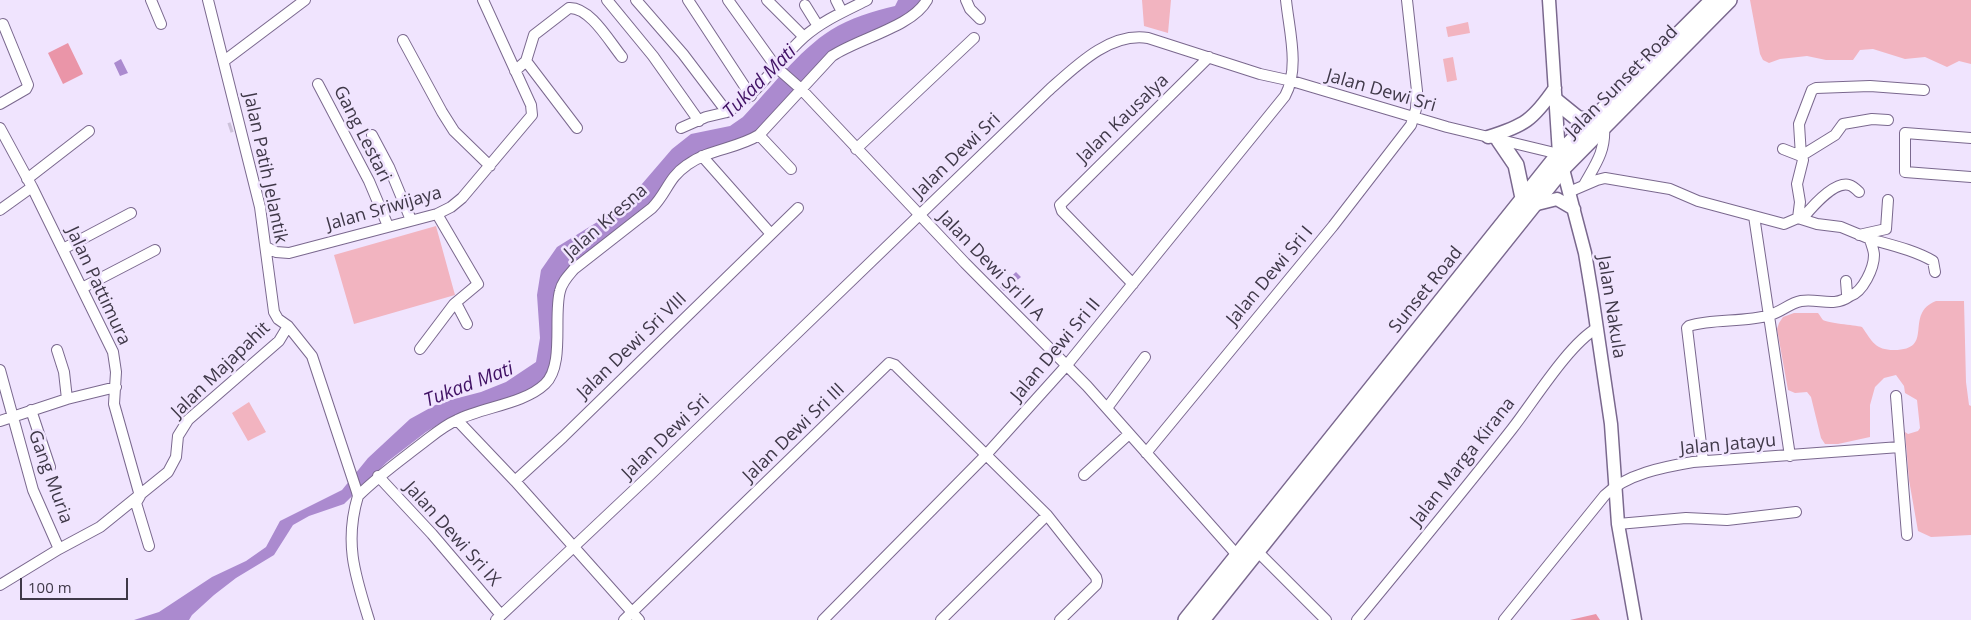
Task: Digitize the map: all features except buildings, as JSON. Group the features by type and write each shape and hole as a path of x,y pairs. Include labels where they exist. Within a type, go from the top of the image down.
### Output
{"highway":[{"path":"1555,95 1577,118 1597,124 1713,0"},
{"name":"Jalan Sunset Road","path":"1561,161 1597,124 1729,0"},
{"path":"1494,139 1516,165 1528,202"},
{"name":"Sunset Road","path":"1186,620 1237,555 1561,161"},
{"name":"Sunset Road","path":"1202,620 1528,202"}],"main road":[{"name":"Jalan Nakula","path":"1549,0 1561,161 1585,253 1610,417 1618,524 1635,620"},
{"path":"1494,139 1525,123 1555,95"},
{"path":"1528,202 1557,199 1574,209"}],"street":[{"path":"151,0 161,24"},
{"name":"Jalan Patih Jelantik","path":"208,0 224,61 236,126 260,207 271,303 278,320 288,326 316,364 358,494 352,535 352,557 369,620"},
{"path":"224,61 305,0"},
{"name":"Jalan Sriwijaya","path":"268,270 289,253 437,214 457,203 532,115 531,106 483,0"},
{"path":"607,0 653,56 699,120"},
{"path":"636,0 684,54 728,112"},
{"path":"688,0 751,96"},
{"name":"Jalan Dewi Sri II A","path":"728,0 777,68 801,89 919,215 1107,408 1237,555"},
{"path":"768,0 804,37"},
{"path":"836,0 842,12"},
{"path":"682,128 699,120 728,112 751,96 804,37 818,26 867,0"},
{"name":"Jalan Kresna","path":"358,494 378,476 437,431 457,420 524,396 546,383 553,369 556,356 558,332 557,303 560,290 566,279 588,257 652,208 658,202 672,178 686,165 702,156 748,142 759,135 832,56 844,48 909,19 921,8 926,0"},
{"path":"966,0 980,20"},
{"path":"1286,0 1292,81"},
{"path":"1407,0 1417,91 1414,117"},
{"path":"515,71 526,62 534,36 572,4 575,8 586,13 622,58"},
{"path":"805,5 818,26"},
{"path":"0,104 26,89 28,85 3,24"},
{"name":"Jalan Dewi Sri","path":"499,617 651,474 1052,88 1084,60 1104,48 1125,39 1142,37 1260,74 1292,81 1494,139 1561,161"},
{"path":"856,149 974,38"},
{"path":"404,40 454,131 490,166"},
{"name":"Jalan Kausalya","path":"1133,284 1062,211 1060,205 1209,57"},
{"path":"526,62 576,128"},
{"name":"Jalan Dewi Sri II","path":"823,620 986,456 1066,366 1285,96 1292,81"},
{"name":"Gang Lestari","path":"318,84 369,180 388,226"},
{"path":"1800,218 1797,184 1803,165 1800,156 1799,124 1812,90 1816,88 1870,86 1924,90"},
{"name":"Jalan Dewi Sri I","path":"1146,453 1333,226 1406,133 1414,117"},
{"path":"1800,156 1835,135 1843,124 1872,119 1888,120"},
{"path":"1584,186 1603,148 1605,138 1597,124"},
{"name":"Jalan Pattimura","path":"0,128 30,183 113,352 116,363 114,396 117,415 140,496 136,503 149,546"},
{"path":"0,210 89,131"},
{"path":"1971,138 1905,133 1905,172 1971,177"},
{"path":"372,135 389,167 411,220"},
{"path":"759,135 791,169"},
{"path":"1783,149 1800,156"},
{"path":"702,156 771,234"},
{"path":"1569,192 1605,178 1670,189 1698,201 1784,224 1800,218 1838,186 1844,184 1851,185 1859,192"},
{"path":"1858,235 1886,229 1888,200"},
{"name":"Jalan Dewi Sri VIII","path":"515,481 563,437 798,208"},
{"path":"63,249 131,213"},
{"path":"420,349 456,302 478,286 437,214"},
{"path":"1754,216 1790,456"},
{"path":"1800,218 1825,225 1841,226 1858,235 1911,251 1933,261 1935,272"},
{"path":"1703,461 1687,328 1691,325 1769,316 1798,301 1841,302 1858,292 1865,284 1873,263 1874,254 1870,239"},
{"name":"Jalan Sriwijaya","path":"266,247 276,252 289,253"},
{"path":"82,288 155,250"},
{"path":"1846,280 1847,294 1850,296"},
{"path":"456,302 466,324"},
{"name":"Jalan Majapahit","path":"0,585 59,549 100,527 168,472 173,465 178,436 188,420 279,341 288,326"},
{"name":"Jalan Marga Kirana","path":"1357,620 1487,460 1563,361 1586,336 1597,328"},
{"path":"56,350 64,372 67,399"},
{"path":"1107,408 1145,357"},
{"name":"Jalan Dewi Sri III","path":"624,620 636,616 889,363 896,365 986,456"},
{"name":"Gang Muria","path":"0,370 33,490 59,549"},
{"path":"0,421 67,399 116,387"},
{"path":"1896,396 1907,534"},
{"path":"31,410 50,467"},
{"path":"457,420 515,481 636,616"},
{"path":"1084,475 1129,434"},
{"name":"Jalan Jatayu","path":"1504,620 1605,495 1615,486 1631,478 1672,466 1703,461 1900,448"},
{"path":"986,456 1047,515 1093,573 1097,582 1060,620"},
{"name":"Jalan Dewi Sri IX","path":"378,476 432,534 499,617"},
{"path":"1618,524 1686,518 1727,520 1796,512"},
{"path":"941,620 1047,515"},
{"path":"1256,551 1326,620"}],"shaded area":[{"name":"Tukad Mati","path":"898,0 921,0 908,18 844,44 746,141 703,152 651,206 560,279 551,368 537,388 447,419 426,432 387,462 344,504 309,516 293,525 274,555 236,578 214,595 189,620 134,620 159,612 212,577 246,561 266,547 280,521 342,490 368,458 410,419 439,403 481,392 506,382 536,362 540,338 537,295 541,270 557,247 623,206 672,149 691,134 730,126 743,117 796,59 819,38 854,18 895,6"},
{"path":"1142,0 1171,0 1168,33 1144,26"},
{"path":"1750,0 1971,0 1971,64 1959,61 1947,67 1925,57 1905,59 1873,49 1860,50 1853,60 1826,60 1807,56 1780,59 1769,63 1763,60 1760,54"},
{"path":"1468,22 1470,33 1448,37 1446,27"},
{"path":"68,43 83,74 63,84 48,53"},
{"path":"1453,57 1457,80 1447,82 1443,59"},
{"path":"121,59 128,73 120,76 114,63"},
{"path":"436,226 455,295 354,324 334,255"},
{"path":"1016,272 1021,277 1015,282 1018,285 1013,289 1011,287 1004,291 1000,287"},
{"path":"1936,301 1964,301 1966,382 1969,405 1971,406 1971,535 1931,537 1918,531 1909,480 1905,432 1908,434 1918,431 1920,428 1917,400 1905,393 1904,386 1896,375 1884,378 1875,387 1870,405 1870,437 1838,444 1825,444 1821,438 1811,397 1807,392 1795,393 1788,390 1777,329 1783,317 1794,313 1818,313 1825,321 1862,327 1875,344 1882,348 1894,350 1907,348 1914,344 1917,338 1921,314 1926,307"},
{"path":"249,402 266,432 248,441 232,413"},
{"path":"1596,614 1600,620 1570,620"}]}
